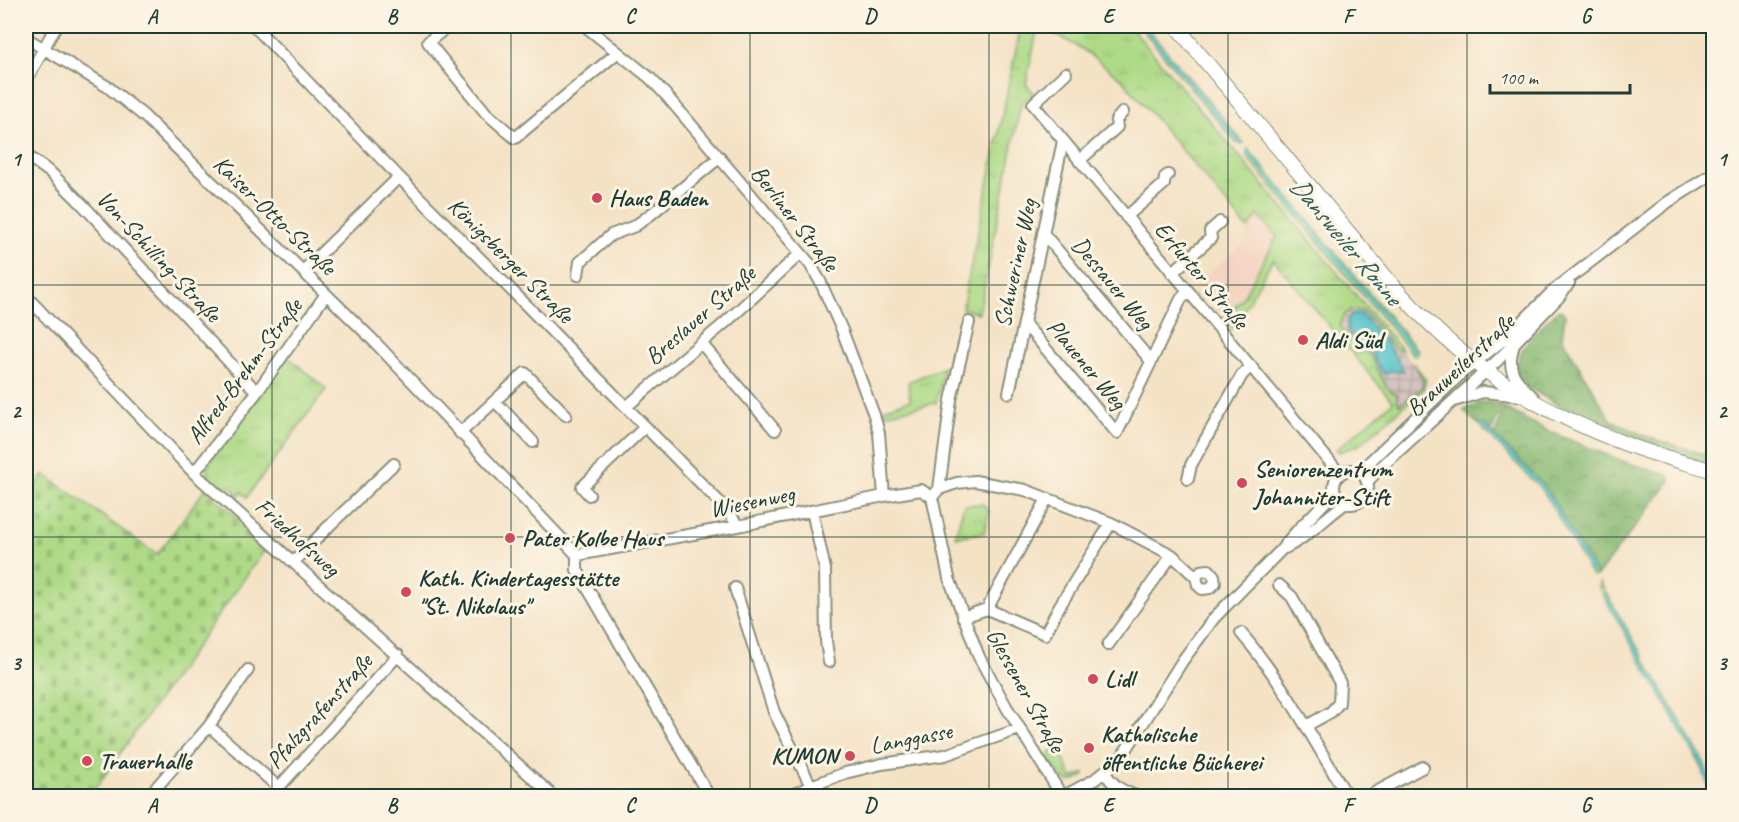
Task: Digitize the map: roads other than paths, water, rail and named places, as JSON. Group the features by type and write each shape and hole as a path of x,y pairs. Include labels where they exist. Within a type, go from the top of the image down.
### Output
{"main road":[{"path":"1176,26 1398,291 1426,321 1480,367 1545,409 1628,445 1713,471"}],"street":[{"path":"26,81 56,26"},
{"name":"Königsberger Straße","path":"254,26 728,512 738,526"},
{"path":"448,26 428,42 486,113 515,138 617,53"},
{"name":"Berliner Straße","path":"585,26 650,78 720,157 820,281 862,378 879,433 884,496"},
{"name":"Kaiser-Otto-Straße","path":"26,38 108,87 144,116 396,363 578,555 578,570 709,796"},
{"name":"Erfurter Straße","path":"1066,73 1033,104 1340,474"},
{"path":"1079,161 1117,127 1116,120 1123,112"},
{"name":"Schweriner Weg","path":"1009,393 1063,141"},
{"name":"Von-Schilling-Straße","path":"26,154 82,204 257,392"},
{"path":"578,275 580,262 611,235 635,226 720,157"},
{"name":"Brauweilerstraße","path":"1367,482 1451,402 1508,336 1554,290 1668,202 1713,173"},
{"path":"1126,217 1164,184 1165,177 1168,175"},
{"path":"303,271 399,177"},
{"path":"1172,273 1211,238 1210,231 1220,222"},
{"name":"Dessauer Weg","path":"1043,233 1151,361"},
{"name":"Breslauer Straße","path":"626,407 800,254"},
{"name":"Brauweilerstraße","path":"1359,472 1480,367 1514,344 1559,297 1576,273"},
{"path":"1151,361 1181,299 1188,291"},
{"name":"Alfred-Brehm-Straße","path":"194,473 257,392 326,294"},
{"name":"Friedhofsweg","path":"26,296 194,473 554,796"},
{"name":"Glessener Straße","path":"969,322 951,400 936,493 949,578 979,657 1019,729 1063,796"},
{"name":"Plauener Weg","path":"1024,323 1117,433 1151,361"},
{"path":"701,343 775,430"},
{"path":"1514,344 1510,364 1516,379 1545,409"},
{"path":"1188,479 1191,465 1242,375 1251,366"},
{"path":"460,433 525,372 567,415"},
{"path":"1451,402 1483,392 1522,396"},
{"path":"495,401 533,442"},
{"path":"589,495 582,487 645,427"},
{"path":"294,562 394,464"},
{"path":"1063,796 1104,773 1121,758 1183,660 1214,618 1282,549 1291,536 1325,504 1334,491 1335,482 1340,474 1351,470 1359,472 1367,482 1364,497 1356,503 1346,503 1334,491"},
{"path":"936,493 957,483 975,481 1025,490 1111,523 1172,555 1196,577"},
{"name":"Wiesenweg","path":"578,555 738,526 884,496 921,490 936,493"},
{"path":"987,609 1047,499"},
{"path":"1282,549 1296,542 1346,503"},
{"path":"812,511 825,569 826,641 830,662"},
{"path":"963,617 987,609 1045,634 1111,523"},
{"path":"1108,645 1172,555"},
{"path":"1279,585 1292,597 1340,683 1339,703 1331,712 1306,726"},
{"path":"735,588 774,712 811,786"},
{"path":"1241,633 1263,658 1347,796"},
{"name":"Pfalzgrafenstraße","path":"275,792 398,654"},
{"path":"149,796 209,726 248,670"},
{"path":"209,726 275,792"},
{"name":"Langgasse","path":"790,796 855,770 945,755 1019,729"},
{"path":"1369,796 1423,767"},
{"path":"1104,773 1122,792 1136,796"}],"water":[{"path":"1355,314 1360,314 1367,320 1385,341 1404,371 1391,371 1383,374 1370,350 1348,332 1347,321"}],"waterway":[{"name":"Dansweiler Ronne","path":"1146,30 1241,144"},
{"name":"Dansweiler Ronne","path":"1247,151 1417,354"},
{"name":"Dansweiler Ronne","path":"1481,425 1545,490 1592,572"},
{"name":"Dansweiler Ronne","path":"1606,597 1702,763 1714,796"}],"place":[{"name":"Haus Baden","path":"597,198"},
{"name":"Aldi Süd","path":"1303,340"},
{"name":"Seniorenzentrum Johanniter-Stift","path":"1242,483"},
{"name":"Pater Kolbe Haus","path":"510,538"},
{"name":"Kath. Kindertagesstätte \"St. Nikolaus\"","path":"406,592"},
{"name":"Lidl","path":"1093,679"},
{"name":"Katholische öffentliche Bücherei","path":"1089,748"},
{"name":"KUMON","path":"850,756"},
{"name":"Trauerhalle","path":"87,761"}]}
